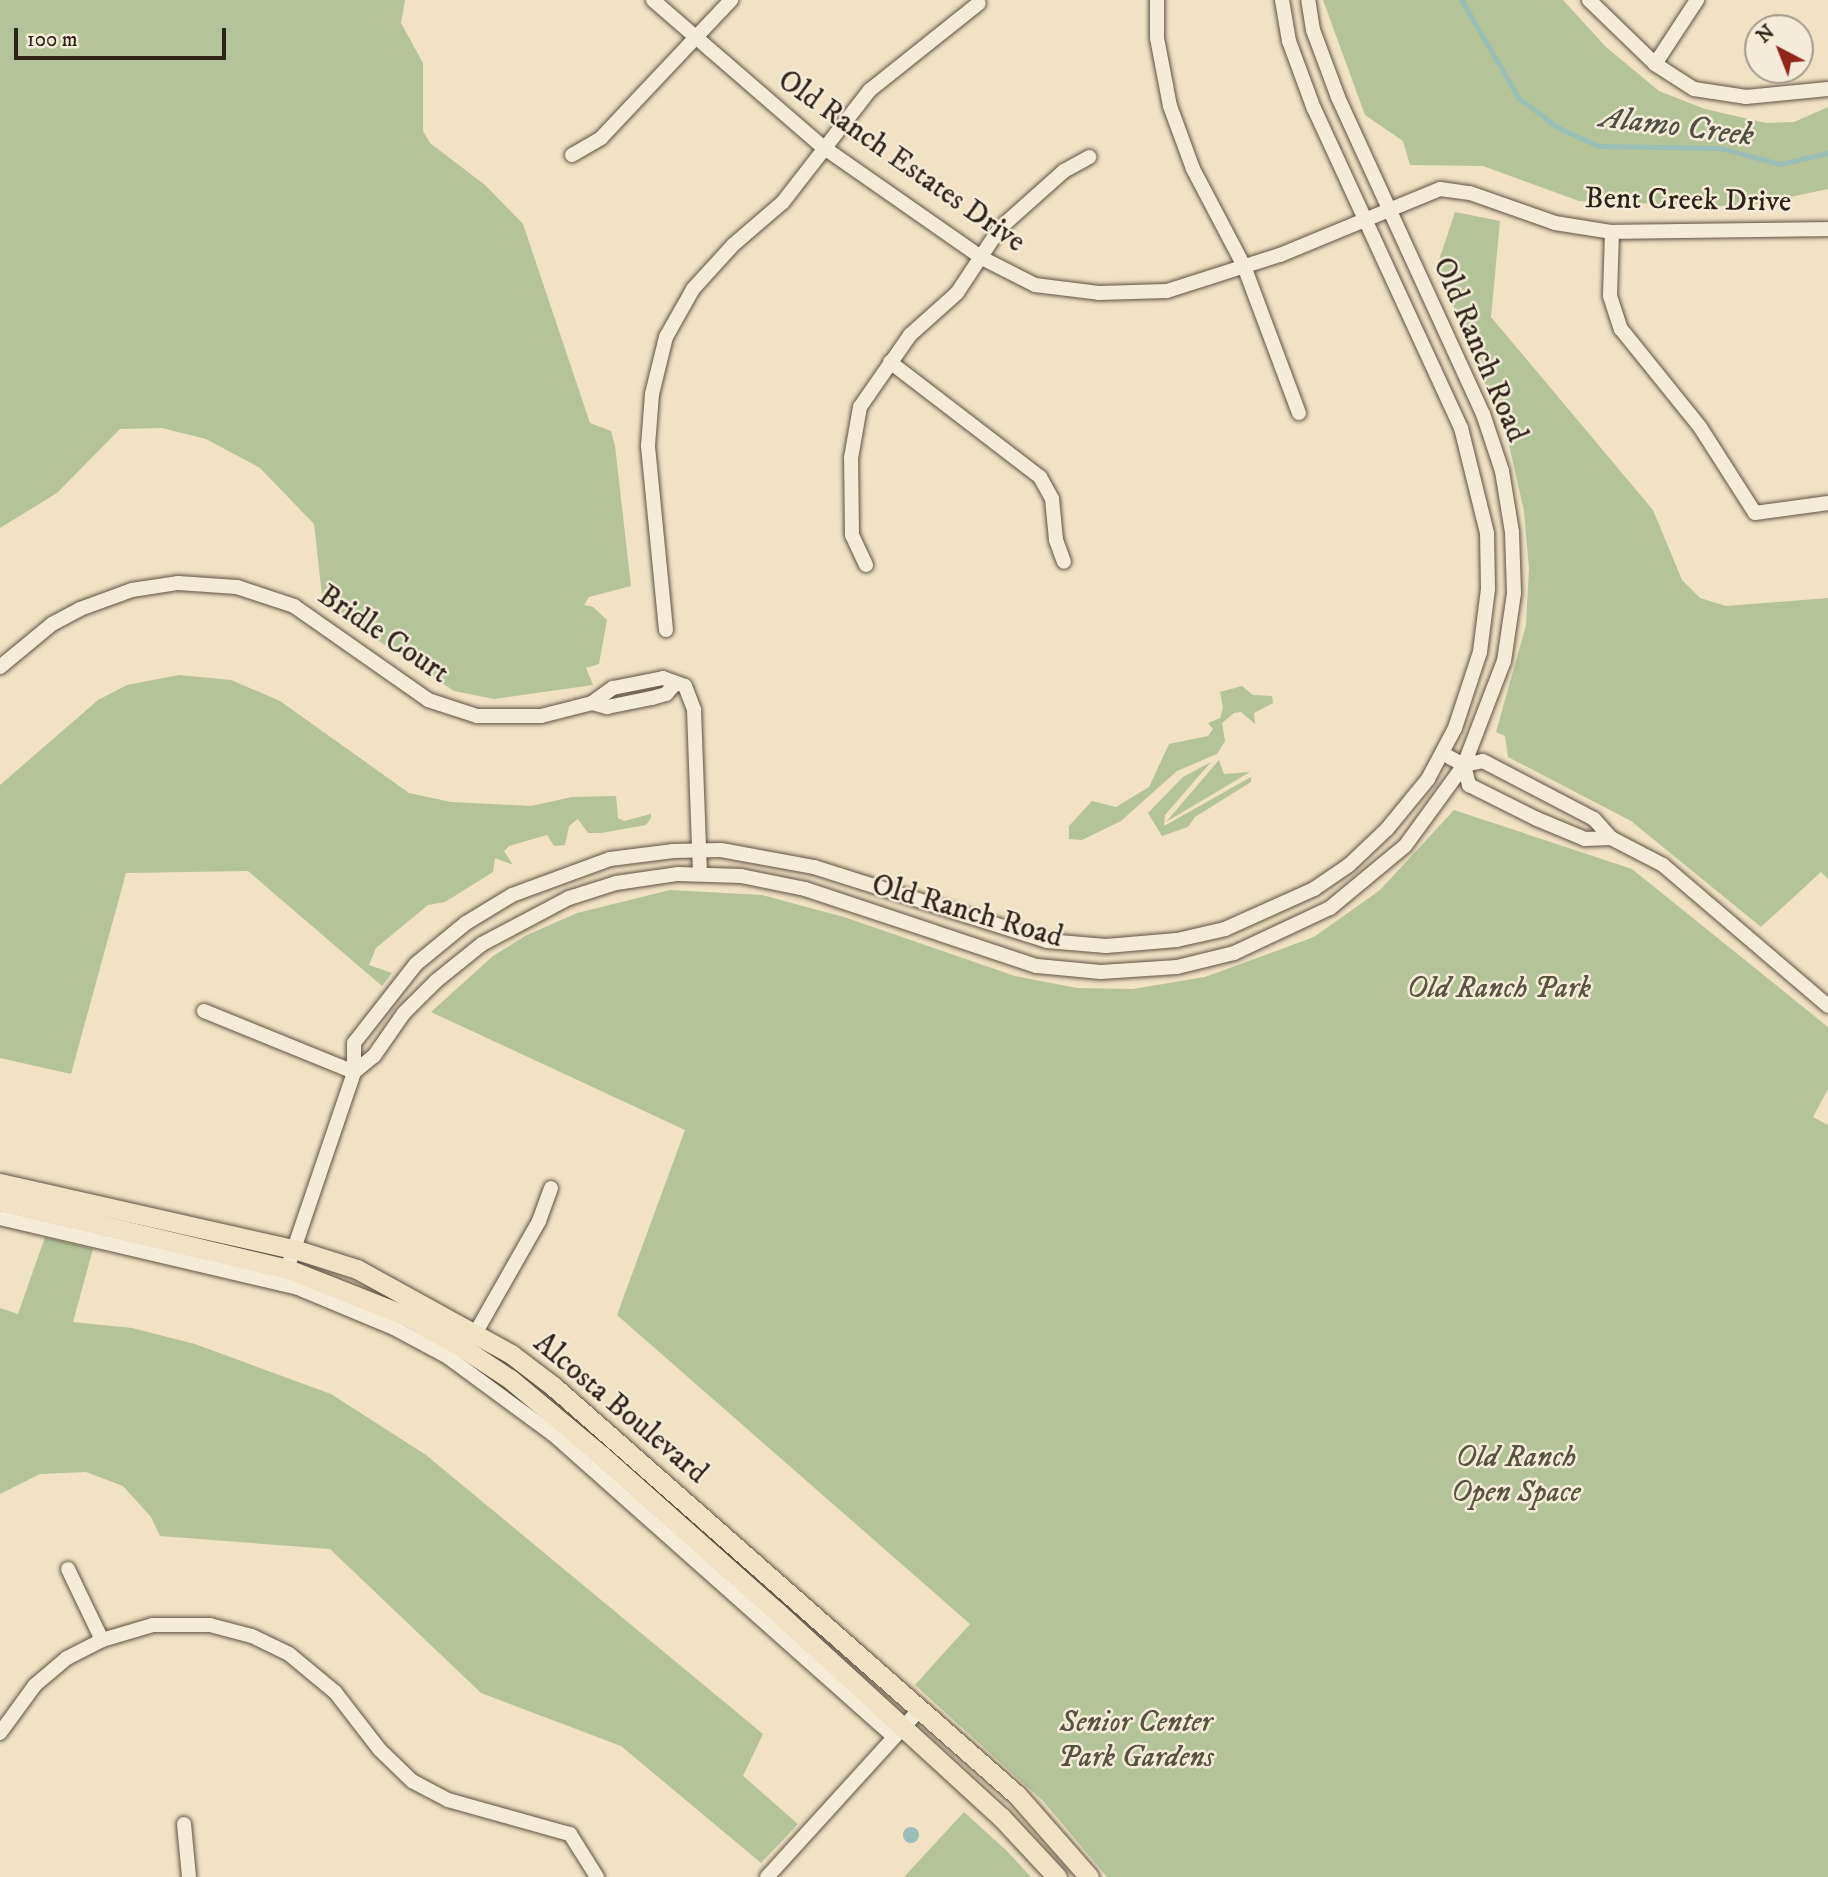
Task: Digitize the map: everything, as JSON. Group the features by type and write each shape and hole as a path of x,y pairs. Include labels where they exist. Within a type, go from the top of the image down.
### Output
{"main road":[{"name":"Alcosta Boulevard","path":"0,1183 294,1249 357,1269 476,1332 553,1386 1017,1795 1089,1877"},
{"name":"Alcosta Boulevard","path":"0,1201 285,1277 407,1316 510,1379 897,1730 1001,1817 1057,1877"}],"street":[{"name":"Old Ranch Estates Drive","path":"653,0 823,147 982,258 1035,285 1099,293 1167,291 1244,266 1388,208"},
{"path":"572,155 601,138 731,0"},
{"path":"1157,0 1157,38 1170,106 1192,169 1244,266 1299,413"},
{"name":"Old Ranch Road","path":"285,1277 354,1072 354,1043 387,997 416,964 466,923 512,895 560,874 642,853 749,853 814,867 1047,941 1106,946 1177,940 1226,929 1287,904 1349,865 1387,829 1427,779 1455,728 1480,652 1488,589 1487,533 1461,428 1314,109 1289,40 1282,0"},
{"name":"Old Ranch Road","path":"354,1072 374,1056 404,1013 436,981 482,944 526,918 617,883 699,874 741,876 805,889 1037,966 1101,972 1177,967 1234,953 1298,926 1352,892 1405,846 1464,765 1504,661 1514,593 1512,532 1502,471 1483,414 1338,97 1313,30 1308,0"},
{"path":"1589,0 1656,64 1695,89 1745,97 1828,89"},
{"path":"1656,64 1697,0"},
{"path":"666,630 648,446 652,394 666,337 693,289 733,245 783,202 823,147 870,90 979,3"},
{"path":"866,565 852,535 851,458 860,407 910,335 957,293 1000,228 1064,171 1089,157"},
{"name":"Bent Creek Drive","path":"1388,208 1440,190 1469,193 1555,223 1612,232 1828,229"},
{"path":"1612,232 1611,296 1621,329 1700,427 1755,513 1828,503"},
{"path":"890,362 1040,477 1052,499 1056,540 1064,562"},
{"name":"Bridle Court","path":"0,667 52,624 98,601 178,583 237,587 294,606 318,618 412,690 449,710 512,719 592,703 613,688 663,678 688,691 694,710 699,874"},
{"path":"1441,753 1464,765 1483,761 1594,819 1611,838 1663,865 1828,1006"},
{"path":"1464,765 1469,785 1537,819 1585,839 1611,838"},
{"path":"204,1011 354,1072"},
{"path":"476,1332 539,1221 551,1188"},
{"name":"Alcosta Boulevard","path":"0,1218 285,1277"},
{"path":"68,1569 102,1640"},
{"path":"0,1734 35,1685 67,1658 102,1640 153,1625 210,1625 252,1636 289,1654 335,1692 380,1750 412,1781 448,1800 570,1834 597,1877"},
{"path":"767,1877 897,1730 920,1709"},
{"path":"184,1824 189,1877"}],"green space":[{"path":"0,0 405,0 401,23 423,63 423,131 430,143 485,185 523,224 590,423 611,431 631,586 589,597 584,605 593,607 607,620 599,664 586,668 593,685 494,699 454,691 323,604 314,524 260,468 206,439 162,428 120,429 57,493 0,528"},
{"path":"1323,0 1563,0 1606,47 1659,91 1705,109 1766,123 1794,122 1828,107 1828,189 1743,207 1579,201 1483,166 1410,165 1403,141 1365,115"},
{"path":"1455,212 1500,221 1491,317 1653,510 1682,580 1700,598 1726,606 1828,598 1828,879 1821,872 1761,927 1631,821 1508,757 1505,736 1496,732 1526,625 1529,569 1524,511 1507,436 1437,266"},
{"path":"179,675 231,680 280,701 409,793 451,802 531,806 572,797 616,796 618,818 624,821 651,814 651,818 646,825 601,833 588,833 578,819 569,826 565,845 554,846 547,835 509,846 504,851 513,865 495,858 493,872 445,902 428,905 376,948 369,965 392,973 382,986 248,871 126,873 71,1074 0,1058 0,785 98,700 127,685"},
{"path":"1242,686 1253,695 1272,696 1273,703 1254,713 1255,724 1241,712 1234,713 1222,723 1225,741 1217,754 1177,771 1121,821 1082,840 1069,839 1069,826 1092,801 1116,807 1149,787 1169,744 1208,736 1213,729 1208,723 1220,718 1223,708 1220,692"},
{"path":"1219,760 1224,774 1250,772 1166,822"},
{"path":"1211,762 1165,815 1164,826 1251,777 1251,782 1195,817 1188,827 1162,836 1148,813 1183,777"},
{"name":"Old Ranch Open Space","path":"1454,810 1632,869 1828,1027 1828,1089 1813,1117 1828,1125 1828,1877 1107,1877 1044,1802 915,1685 970,1624 617,1315 685,1130 431,1012 493,956 525,936 577,913 670,890 762,895 844,917 1015,976 1077,988 1133,989 1205,977 1314,937 1380,890"},
{"path":"45,1237 93,1249 73,1322 132,1328 195,1344 331,1394 426,1455 763,1734 743,1776 798,1824 761,1863 621,1746 481,1693 330,1549 160,1536 151,1517 123,1486 86,1472 40,1474 0,1494 0,1308 18,1314"},
{"path":"964,1812 1007,1851 1031,1877 904,1877"}],"water":[{"path":"908,1827 914,1827 919,1835 917,1841 908,1843 903,1838 903,1832"}],"waterway":[{"name":"Alamo Creek","path":"1462,0 1519,98 1559,128 1599,146 1720,148 1780,164 1828,153"}],"park label":[{"name":"Old Ranch Park","path":"1499,989"},
{"name":"Senior Center Park Gardens","path":"1136,1740"}]}
